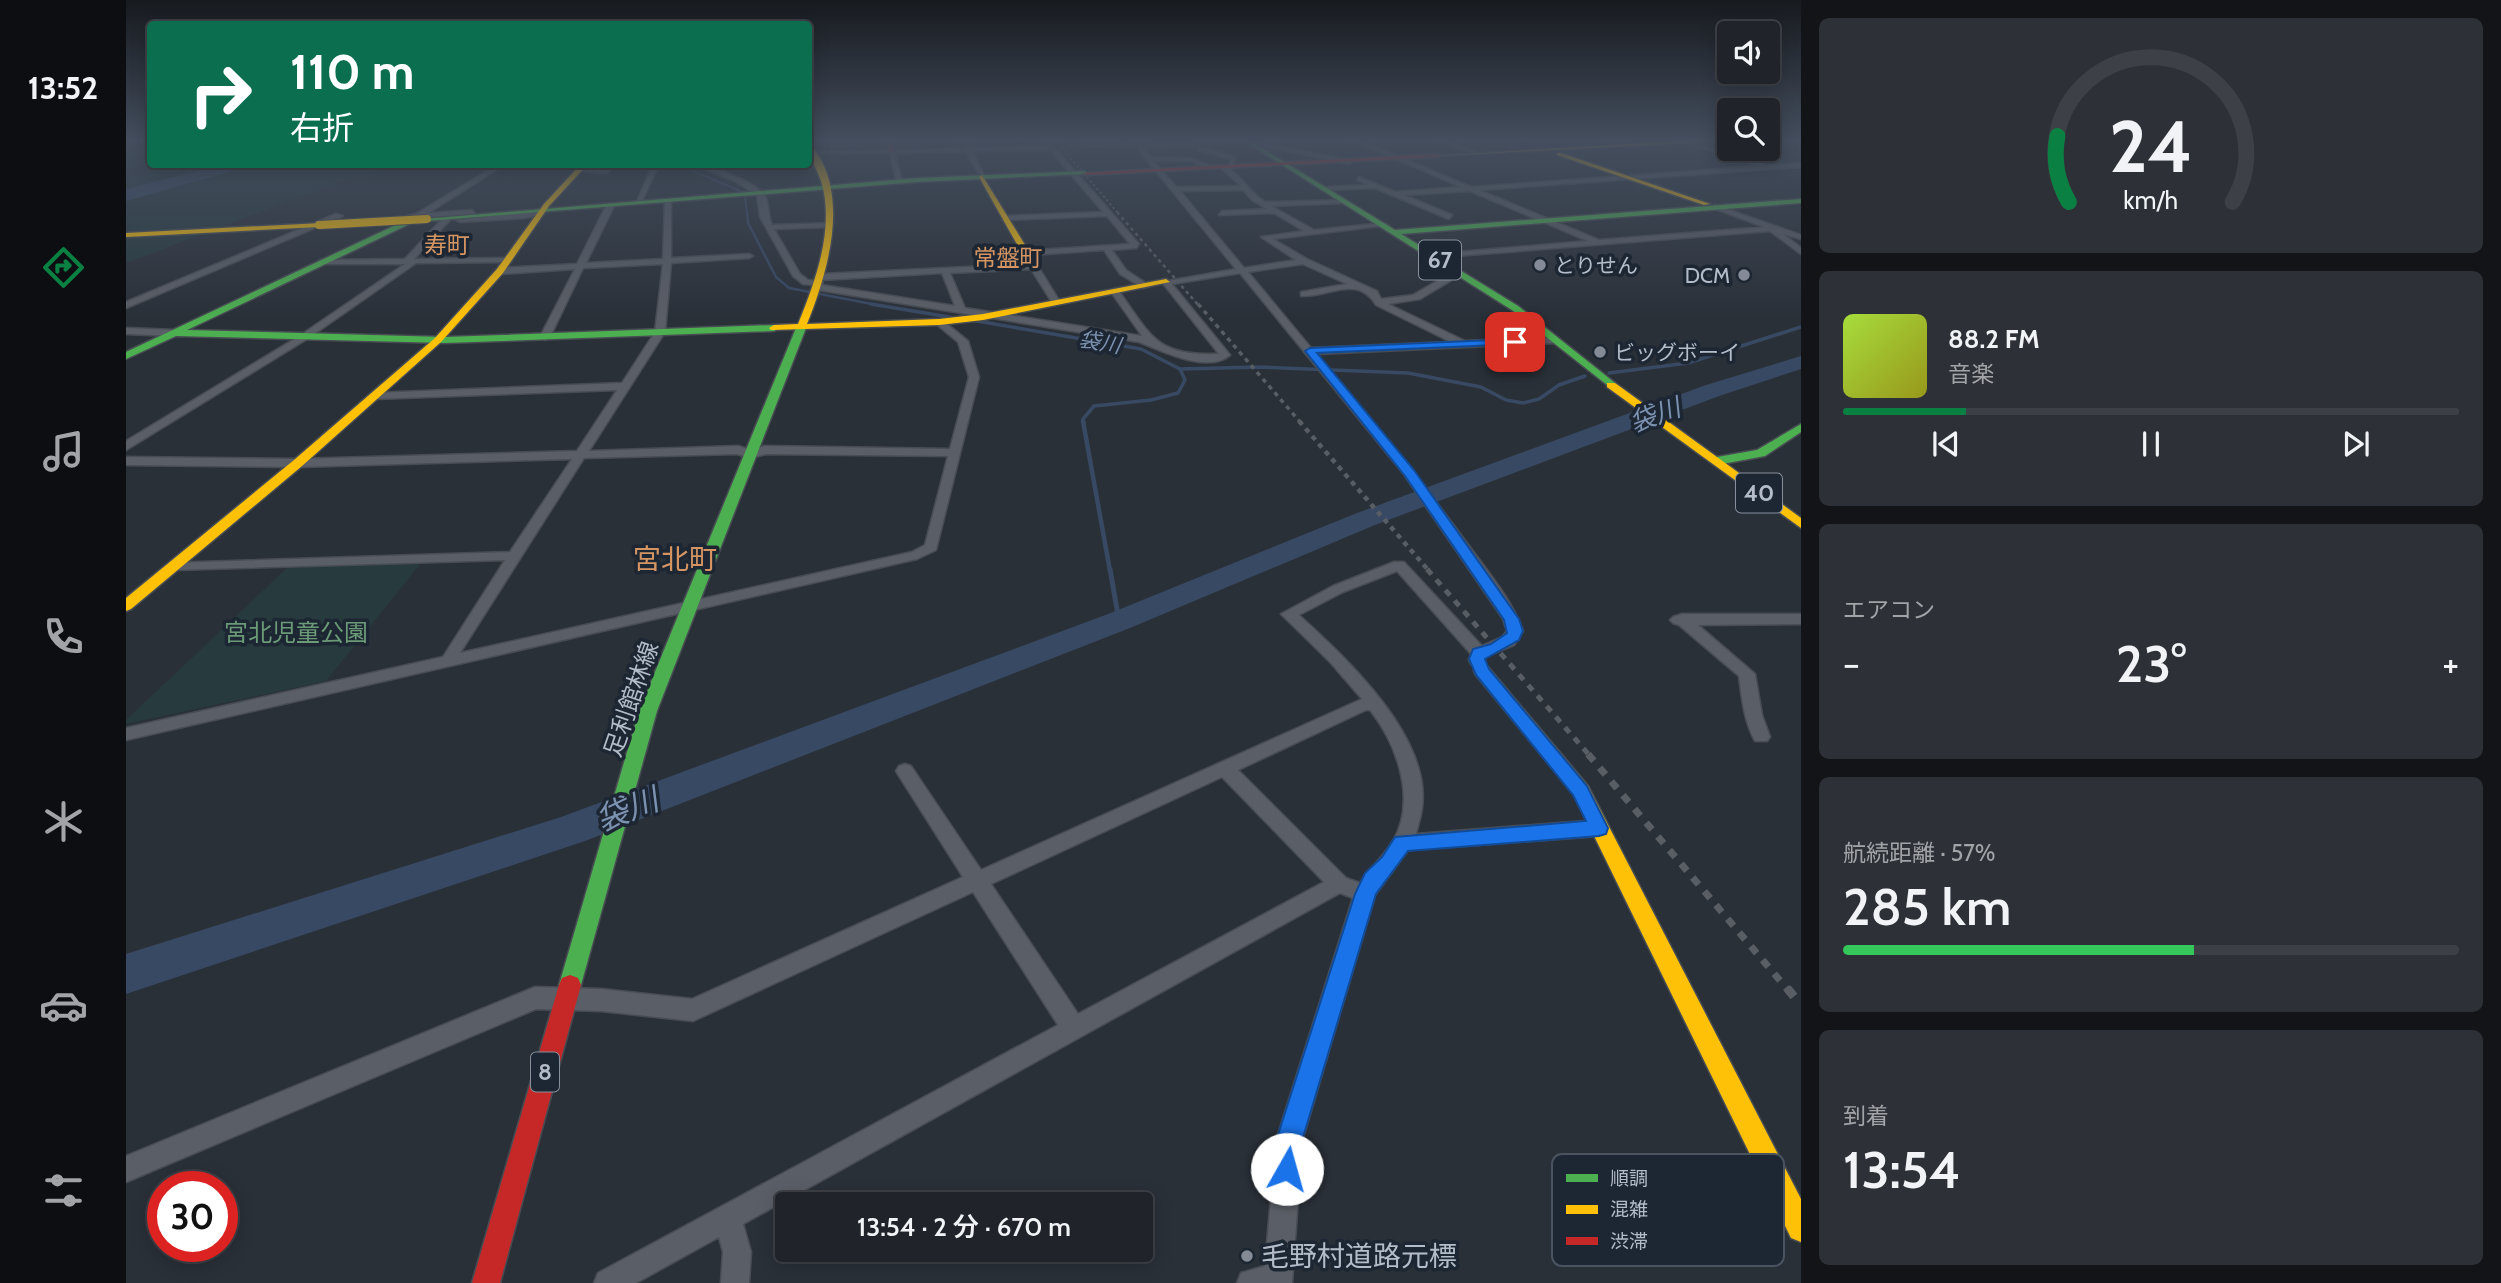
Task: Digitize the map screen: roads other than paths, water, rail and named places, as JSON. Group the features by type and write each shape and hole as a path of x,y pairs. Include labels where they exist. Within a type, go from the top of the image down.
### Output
{"street":[{"path":"126,356 417,219 448,199"},
{"path":"126,606 298,463 438,341 504,265 553,199"},
{"path":"639,203 641,199"},
{"path":"126,235 541,212 691,199"},
{"path":"763,199 764,217 769,228 799,278 819,287 951,318"},
{"name":"足利館林線","path":"486,1283 637,750 687,608 819,287 830,225 827,199"},
{"path":"994,199 1056,302"},
{"path":"819,287 1136,246 1095,199"},
{"path":"1184,199 1409,473 1511,619 1515,631 1508,641 1481,662"},
{"path":"1256,199 1312,232"},
{"name":"67","path":"1342,199 1515,308 1626,396 1717,461"},
{"path":"1405,199 1448,217"},
{"path":"1494,199 1598,243"},
{"path":"1689,199 1801,237"},
{"path":"450,661 453,651 660,332 667,261 668,201"},
{"path":"1264,205 1345,201"},
{"path":"1462,344 1378,301 1374,293 1304,261 1265,237 1312,232 1545,221 1801,201"},
{"path":"545,337 610,206"},
{"path":"1222,213 1275,211"},
{"path":"126,304 326,222 446,220 524,216 541,212"},
{"path":"1005,218 1109,214"},
{"path":"126,446 304,337 410,261 446,220"},
{"path":"769,228 830,225"},
{"path":"1434,256 1772,229 1801,252"},
{"path":"1107,249 1123,272 1146,286"},
{"path":"323,262 410,261 581,266 749,256"},
{"path":"126,331 438,341 803,327 988,316 1166,282 1304,261"},
{"path":"126,734 917,555 930,547 956,453 974,372 951,318 945,271"},
{"path":"1378,301 1404,302 1427,294 1447,279"},
{"path":"988,316 1150,341 1187,358 1225,355 1166,282"},
{"path":"1304,294 1356,285"},
{"path":"1115,292 1150,341"},
{"path":"1310,351 1555,340"},
{"path":"374,396 625,386"},
{"name":"40","path":"1717,461 1761,453 1801,428"},
{"path":"126,461 298,463 737,450 751,454 765,450 956,453"},
{"name":"40","path":"1717,461 1801,524"},
{"path":"174,566 514,556"},
{"path":"1269,1281 1289,1141 1365,894 1373,879 1390,863 1402,843 1412,816 1412,785 1403,754 1376,703 1364,687 1289,614 1399,565 1481,662 1581,791 1764,1154"},
{"path":"1761,737 1753,715 1747,674 1678,620 1801,620"},
{"path":"126,1169 535,998 693,1010 1224,767 1363,705 1376,703"},
{"path":"1224,767 1339,884 1365,894"},
{"path":"905,771 1074,1029"},
{"path":"1402,843 1599,828"},
{"path":"607,1283 1339,884"},
{"path":"1784,1194 1801,1228"},
{"path":"728,1217 737,1252 735,1283"}],"waterway":[{"name":"袋川","path":"745,199 747,213"},
{"name":"袋川","path":"747,212 748,223 776,277 789,288 876,305"},
{"name":"袋川","path":"871,304 876,305"},
{"name":"袋川","path":"876,305 955,318"},
{"name":"袋川","path":"876,305 882,306"},
{"name":"袋川","path":"971,320 1141,349 1180,369"},
{"path":"1609,373 1688,363 1801,327"},
{"name":"袋川","path":"126,974 571,830 1119,621 1366,519 1714,390 1801,362"},
{"path":"1180,369 1260,367 1408,373 1481,387 1506,400 1523,403 1539,399 1559,385 1585,376"},
{"name":"袋川","path":"1084,423 1083,419 1094,406 1151,400 1178,393 1185,380 1180,369"},
{"name":"袋川","path":"1083,421 1110,571"},
{"name":"袋川","path":"1110,569 1119,621"}],"railway":[{"path":"1106,199 1118,213"},
{"path":"1117,212 1199,306"},
{"path":"1198,304 1301,423"},
{"path":"1299,421 1429,571"},
{"path":"1427,569 1590,756"},
{"path":"1588,754 1788,990"},
{"path":"1787,988 1801,1005"}],"place":[{"name":"とりせん","path":"1540,265"},
{"name":"DCM","path":"1744,275"},
{"name":"ビッグボーイ","path":"1600,352"},
{"name":"毛野村道路元標","path":"1247,1256"}],"district":[{"name":"寿町","path":"447,245"},
{"name":"常盤町","path":"1008,258"},
{"name":"宮北町","path":"675,559"}],"park label":[{"name":"宮北児童公園","path":"296,632"}]}
